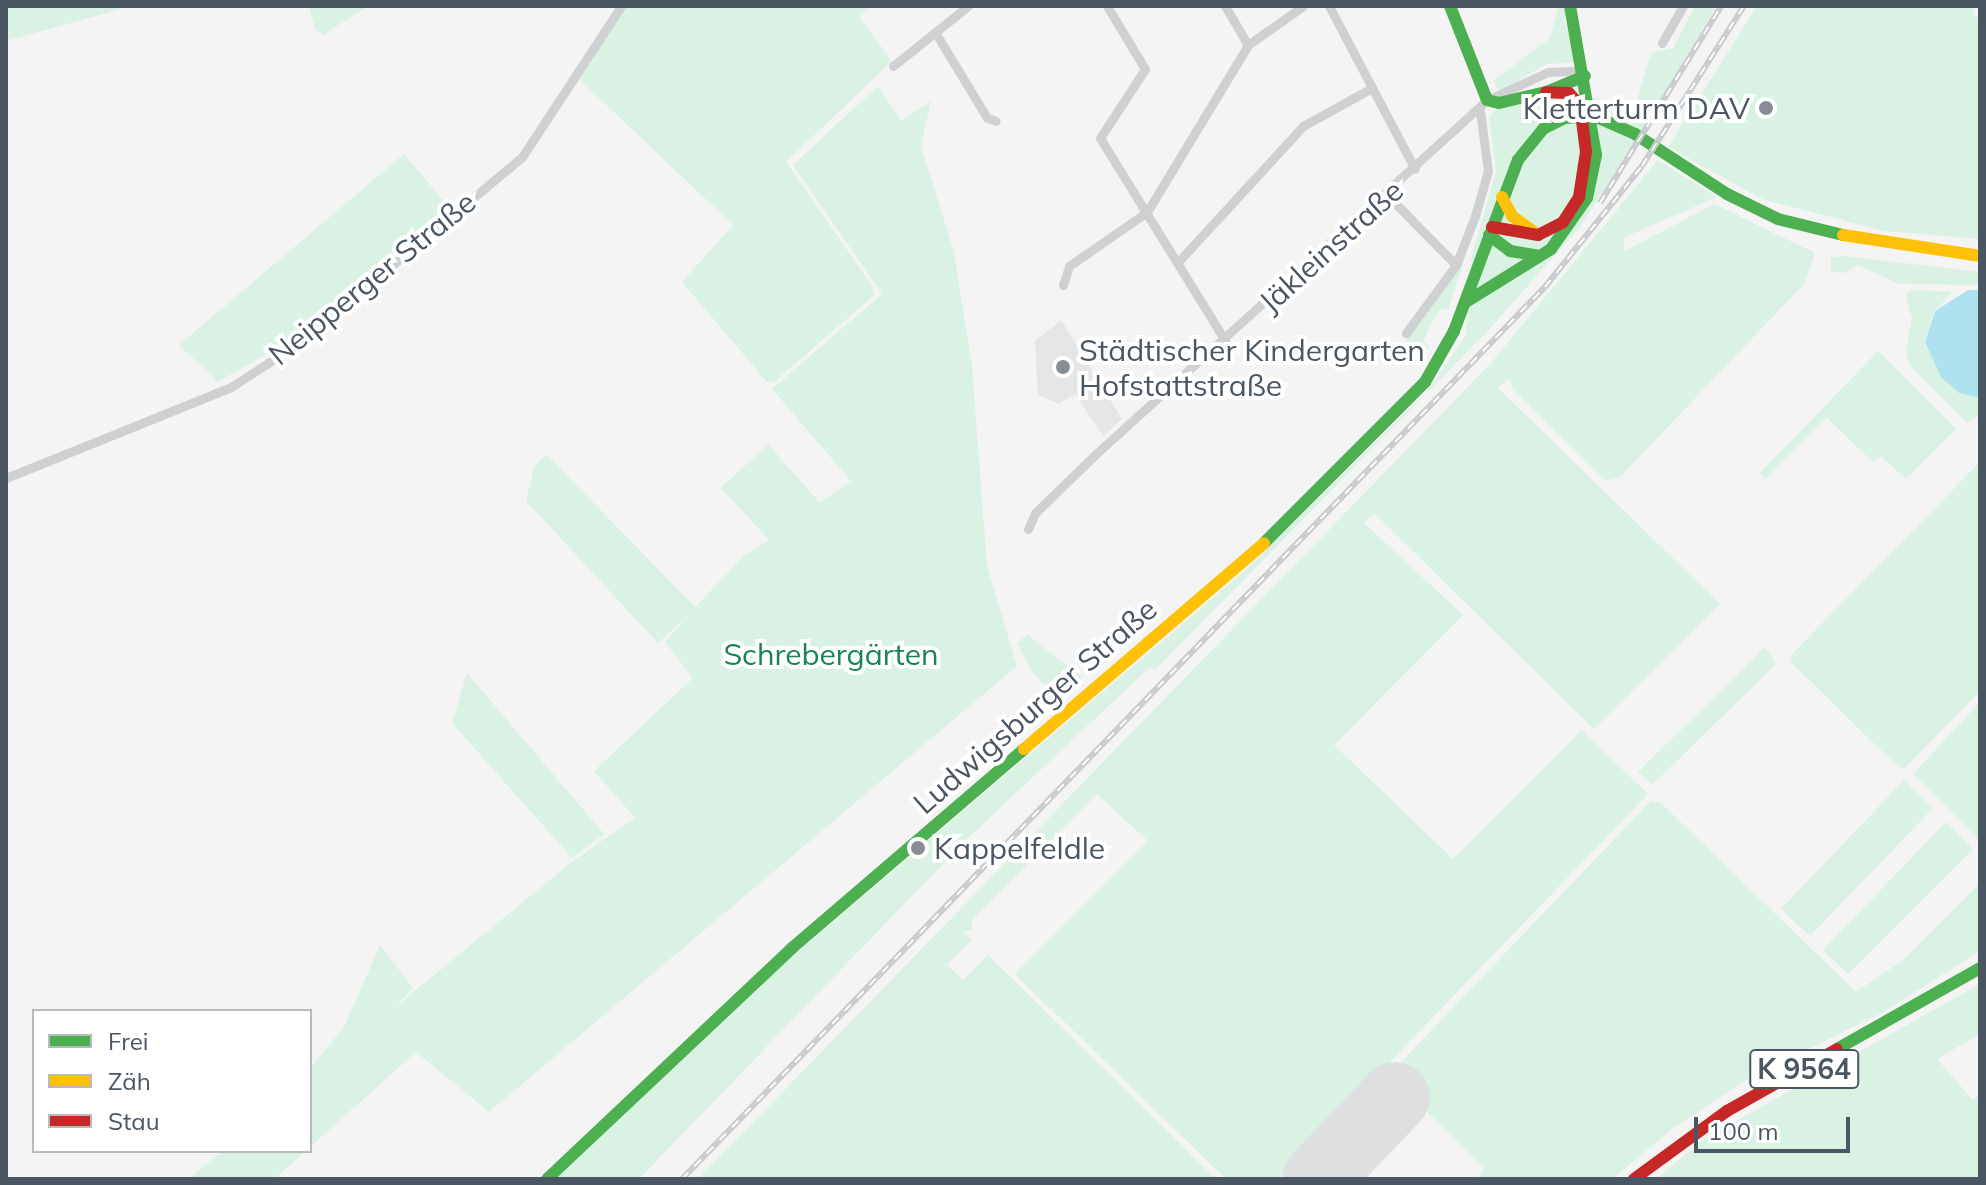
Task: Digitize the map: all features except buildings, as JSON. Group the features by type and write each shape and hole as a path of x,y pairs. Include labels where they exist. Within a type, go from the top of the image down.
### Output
{"main road":[{"path":"1450,6 1487,100 1499,103 1546,92 1585,76"},
{"path":"1466,302 1551,249 1579,213 1591,154 1585,76 1570,6"},
{"path":"1546,92 1569,93 1585,105"},
{"name":"Ludwigsburger Straße","path":"547,1179 810,932 1311,500 1425,382 1466,302 1518,160 1543,129 1576,116 1608,121 1778,219 1870,242 1980,256"},
{"path":"1491,231 1538,235 1552,230 1571,211 1591,154"},
{"path":"1502,197 1512,216 1538,235"},
{"path":"1491,231 1510,251 1539,255"},
{"name":"K 9564","path":"1634,1179 1727,1111 1980,968"}],"street":[{"name":"Neipperger Straße","path":"6,478 231,387 303,340 522,157 621,6"},
{"path":"893,66 968,6"},
{"path":"1107,6 1145,69 1100,138 1225,340"},
{"path":"1225,6 1248,45"},
{"path":"1063,285 1069,266 1147,212 1248,45 1303,6"},
{"path":"1329,6 1370,89 1415,169"},
{"path":"1662,43 1683,6"},
{"path":"935,32 987,118 996,121"},
{"path":"1487,100 1548,72 1574,71 1585,76"},
{"path":"1178,262 1303,126 1370,89"},
{"name":"Jäkleinstraße","path":"1028,529 1035,513 1095,454 1387,195 1480,111 1487,100"},
{"path":"1406,333 1456,265 1488,171 1480,111"},
{"path":"1387,195 1456,265"}],"shaded area":[{"name":"Städtischer Kindergarten Hofstattstraße","path":"1061,320 1122,419 1103,436 1075,394 1059,404 1038,395 1035,341"}],"green space":[{"path":"6,6 132,6 6,41"},
{"path":"309,6 368,6 323,35 315,29"},
{"path":"625,6 871,6 859,17 892,61 786,162 873,287 873,296 774,382 767,382 682,282 733,225 580,80"},
{"path":"1559,6 1567,6 1564,20 1579,62 1547,64 1499,91 1493,81 1550,38"},
{"path":"1695,6 1716,6 1650,122 1579,228 1484,335 1155,670 1150,667 967,839 639,1179 555,1179 774,972 1242,573 1428,391 1466,335 1472,255 1496,171 1489,117 1500,105 1572,88 1633,114 1651,53 1673,48"},
{"path":"1757,6 1973,6 1974,17 1980,17 1980,239 1884,231 1762,199 1668,147"},
{"name":"Schrebergärten","path":"878,86 901,121 931,101 921,146 954,252 972,366 987,566 1017,666 489,1112 416,1052 312,1145 312,1067 344,1027 380,945 413,988 394,1008 573,861 635,818 594,771 693,678 665,642 687,616 658,643 526,501 534,468 546,454 695,607 745,555 769,540 721,488 768,444 820,503 851,481 772,389 882,294 793,165"},
{"path":"404,154 448,206 301,334 218,382 179,345"},
{"path":"1658,160 1717,197 1625,237 1623,252 1714,204 1815,253 1805,283 1620,477 1606,481 1512,388 1510,379 1497,387 1720,604 1594,729 1374,513 1364,523 1463,615 1334,745 1453,859 1582,730 1648,794 1277,1179 1226,1179 1015,974 1148,841 1097,794 972,920 972,930 963,932 972,939 947,965 963,980 988,955 1216,1179 698,1179 1491,363"},
{"path":"1477,220 1448,310 1441,308 1431,323 1423,341 1429,346 1419,364 1405,353 1406,338 1457,267"},
{"path":"1844,256 1980,272 1980,285 1899,284 1858,265 1844,273 1831,271 1831,258"},
{"path":"1913,290 1952,292 1932,315 1925,344 1943,379 1959,393 1980,398 1980,414 1967,423 1910,366 1906,350 1912,319 1906,294"},
{"path":"1878,351 1956,429 1906,479 1881,456 1873,462 1827,418 1766,479 1760,473"},
{"path":"1980,462 1980,691 1905,768 1899,768 1790,661 1791,655"},
{"path":"1027,634 1083,677 1062,695 1054,695 1032,672 1017,644"},
{"path":"1765,647 1776,664 1652,785 1638,772"},
{"path":"467,673 604,834 572,858 452,723"},
{"path":"1980,702 1980,841 1913,774"},
{"path":"1904,780 1933,808 1810,936 1781,909"},
{"path":"1651,801 1660,802 1856,992 1902,961 1980,883 1980,951 1880,1014 1749,1078 1672,1129 1612,1179 1476,1179 1484,1169 1419,1104 1344,1179 1289,1179"},
{"path":"1946,822 1973,849 1848,974 1823,950"},
{"path":"1980,984 1980,1034 1937,1059 1973,1100 1980,1094 1980,1179 1657,1179 1701,1141"},
{"path":"220,1153 304,1153 274,1179 189,1179"}],"water":[{"path":"1968,290 1980,290 1980,398 1959,393 1941,377 1925,342 1935,311"}],"runway":[{"path":"1317,1179 1395,1097"}],"railway":[{"path":"1600,203 1721,6"},
{"path":"682,1179 1545,287 1642,166 1744,6"}],"traffic: fast":[{"path":"1450,6 1487,100 1499,103 1546,92 1585,76"},
{"path":"1466,302 1551,249 1587,198 1596,155 1570,6"},
{"path":"1264,543 1425,382 1454,331 1518,160 1543,129 1565,118 1594,116 1635,134 1727,194 1778,219 1843,235"},
{"path":"1489,235 1510,251 1536,255"},
{"path":"547,1179 792,948 1024,749"},
{"path":"1837,1049 1980,968"}],"traffic: slow":[{"path":"1502,197 1512,216 1535,233"},
{"path":"1843,235 1980,256"},
{"path":"1024,749 1264,543"}],"traffic: jam":[{"path":"1492,227 1538,235 1563,222 1579,197 1586,152 1580,105 1569,93 1546,92"},
{"path":"1634,1179 1727,1111 1837,1049"}],"place":[{"name":"Kletterturm DAV","path":"1766,108"},
{"name":"Städtischer Kindergarten Hofstattstraße","path":"1063,367"},
{"name":"Kappelfeldle","path":"918,848"}]}
